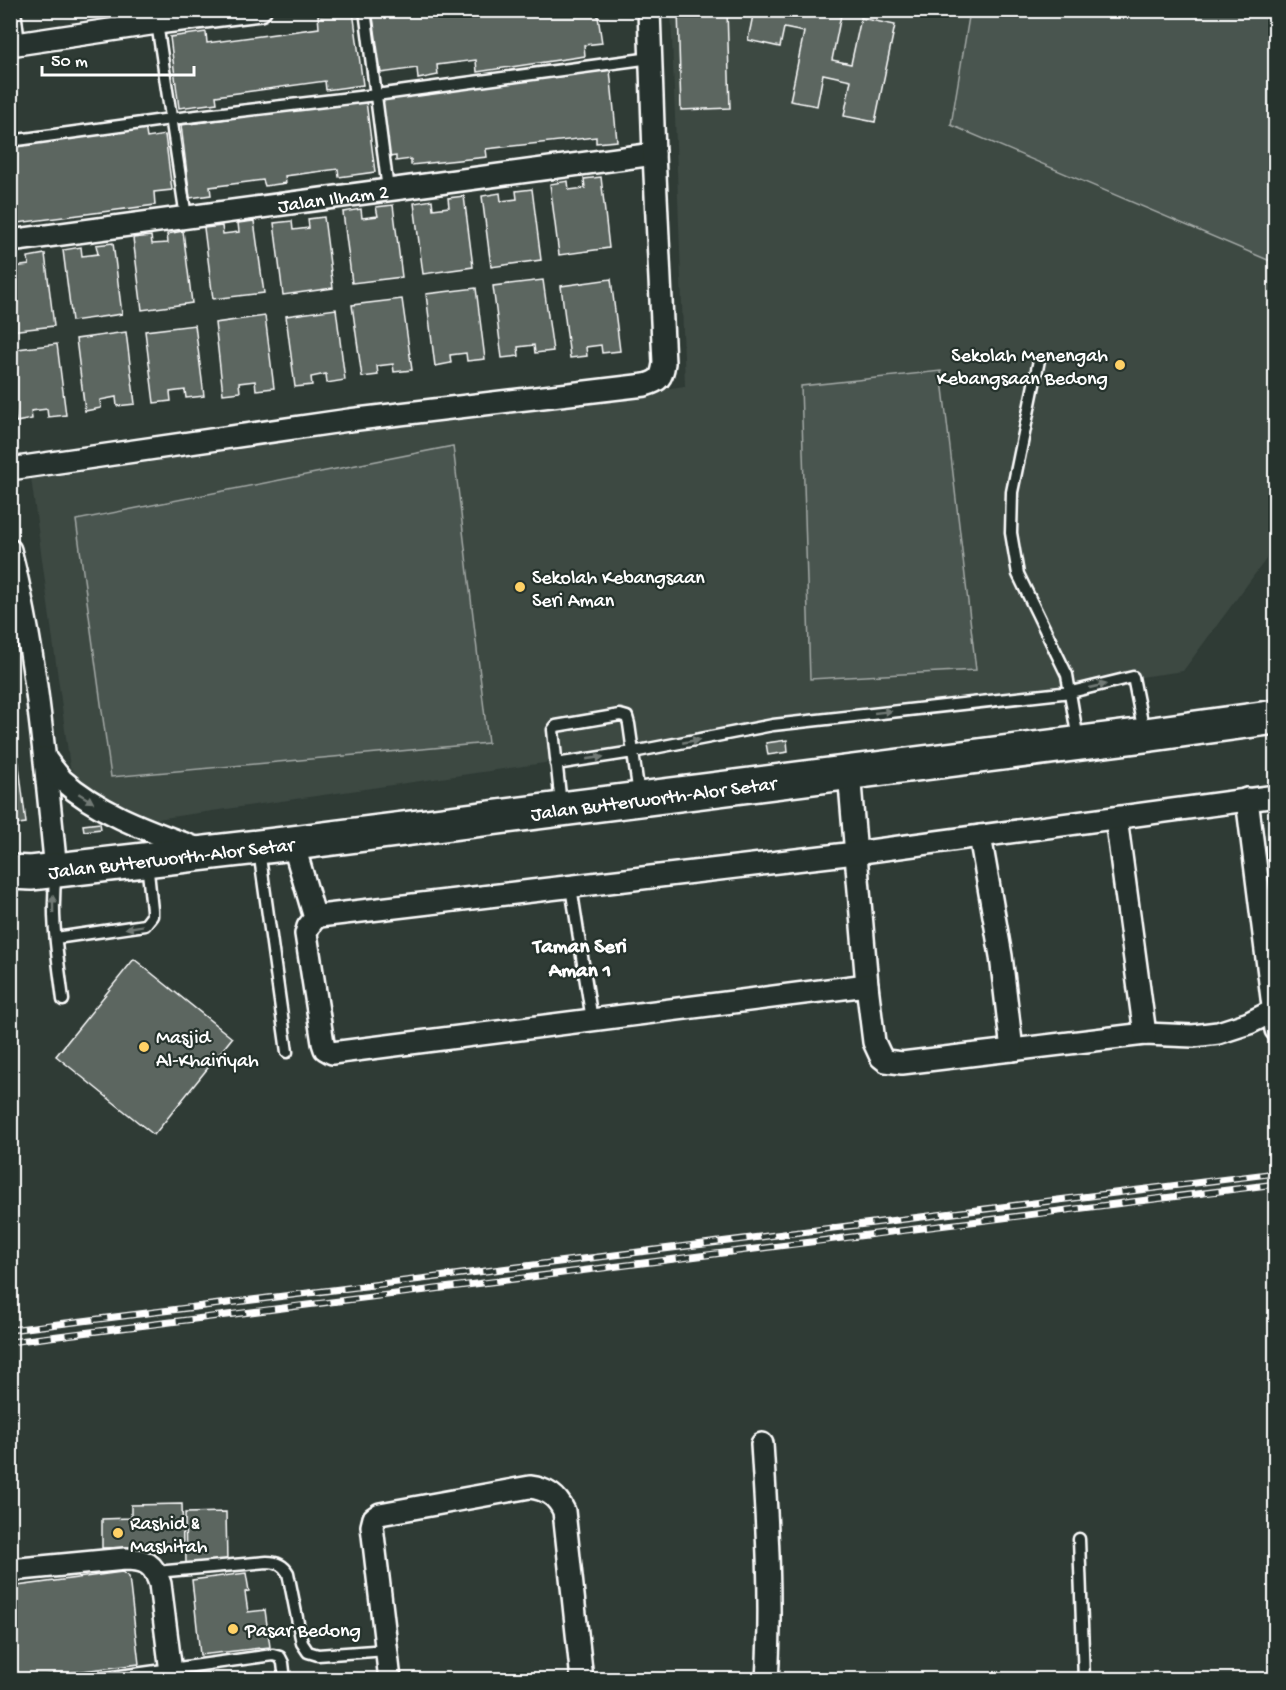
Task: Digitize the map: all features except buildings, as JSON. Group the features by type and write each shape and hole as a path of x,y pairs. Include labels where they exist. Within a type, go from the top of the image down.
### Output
{"main road":[{"name":"Jalan Butterworth-Alor Setar","path":"27,874 293,843 1275,717"}],"street":[{"path":"15,44 109,20 157,23 207,13 260,10"},
{"path":"10,469 349,420 633,387 655,382 661,377 664,363 649,10"},
{"name":"Jalan Ilham 2","path":"10,241 654,154"},
{"path":"10,550 31,653 44,758 27,874"},
{"path":"44,758 60,778 79,794 115,815 208,853"},
{"path":"849,772 874,1042 880,1057 886,1061 902,1063 1145,1034 1193,1036 1218,1033 1249,1023 1274,1021 1273,984 1248,799"},
{"path":"867,985 333,1053 325,1049 323,1043 306,934 308,927 319,916 855,853 1275,795"},
{"path":"1116,818 1145,1034"},
{"path":"980,836 1000,956 1012,1050"},
{"path":"293,843 315,918"},
{"path":"762,1444 770,1641 767,1680"},
{"path":"390,1680 372,1526 374,1518 380,1514 530,1487 541,1488 552,1494 564,1511 582,1680"},
{"path":"10,1570 125,1558 144,1561 152,1566 160,1584 172,1674"}],"lane":[{"path":"15,10 15,44"},
{"path":"365,10 388,190"},
{"path":"157,23 186,217"},
{"path":"10,141 651,58"},
{"path":"1039,360 1012,492 1011,532 1018,574 1068,675 1078,744"},
{"path":"556,764 633,752 773,724 1071,692 1133,677 1145,735"},
{"path":"562,808 552,729 556,726 620,716 627,717 630,724 640,799"},
{"path":"258,847 287,1052"},
{"path":"56,938 145,925 152,916 147,860"},
{"path":"27,874 53,892 53,913 63,1000"},
{"path":"572,887 592,1020"},
{"path":"1079,1539 1084,1680"},
{"path":"156,1572 267,1562 278,1563 288,1573 302,1643 308,1652 318,1654 387,1650"},
{"path":"91,1680 172,1674 277,1655 282,1660 285,1680"}],"shaded area":[{"path":"671,11 1275,11 1275,547 1183,671 150,820 93,797 70,767 31,478 685,386"},
{"path":"970,11 1275,11 1275,263 951,125"},
{"path":"941,371 976,670 810,679 801,386"},
{"path":"453,446 488,743 111,777 76,520"}],"railway":[{"path":"10,1330 1276,1173"},
{"path":"10,1342 1276,1184"}],"place":[{"name":"Sekolah Menengah Kebangsaan Bedong","path":"1120,365"},
{"name":"Sekolah Kebangsaan Seri Aman","path":"520,587"},
{"name":"Masjid Al-Khairiyah","path":"144,1047"},
{"name":"Rashid & Mashitah","path":"118,1533"},
{"name":"Pasar Bedong","path":"233,1629"}],"district":[{"name":"Taman Seri Aman 1","path":"580,957"}]}
